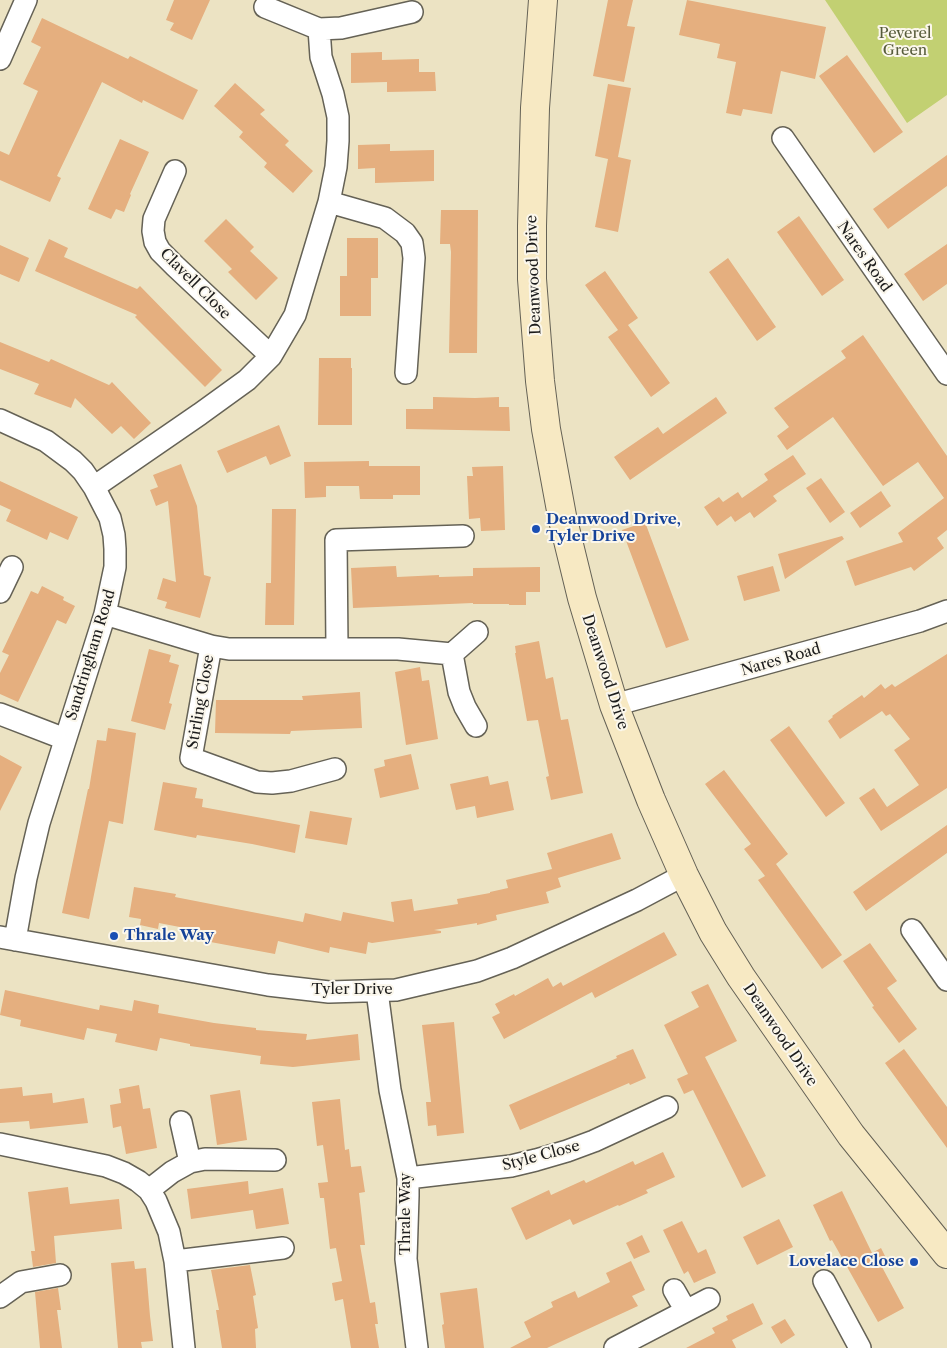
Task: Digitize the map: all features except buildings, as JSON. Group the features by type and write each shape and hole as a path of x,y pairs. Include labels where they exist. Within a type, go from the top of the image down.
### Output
{"street":[{"path":"0,58 26,0"},
{"name":"Deanwood Drive","path":"542,0 535,108 532,226 532,280 540,381 547,437 564,524 582,598 614,706 650,800 684,875 713,932 741,977 851,1135 947,1254"},
{"path":"265,7 319,29 341,28 412,12"},
{"path":"94,487 247,380 271,356 294,314 329,202 336,167 338,117 321,57 319,29"},
{"name":"Nares Road","path":"783,138 947,374"},
{"name":"Clavell Close","path":"175,171 154,219 153,231 155,242 160,251 175,266 271,356"},
{"path":"329,202 385,218 406,233 412,243 414,258 406,373"},
{"name":"Sandringham Road","path":"0,420 28,431 61,451 73,461 94,487 110,518 114,535 115,567 106,614 39,823 26,878 8,938"},
{"path":"336,648 336,540 463,536"},
{"path":"0,592 12,567"},
{"name":"Nares Road","path":"614,706 920,621 947,611"},
{"name":"Stirling Close","path":"106,614 211,646 229,649 398,649 452,654"},
{"path":"476,726 459,692 452,654 477,632"},
{"name":"Stirling Close","path":"211,646 191,758 257,782 291,781 336,769"},
{"path":"0,714 65,739"},
{"name":"Tyler Drive","path":"8,938 268,985 329,992 396,990 477,971 558,938 684,875"},
{"path":"912,930 947,980"},
{"name":"Thrale Way","path":"377,991 390,1090 408,1178 406,1259 417,1348"},
{"name":"Style Close","path":"408,1178 511,1166 567,1152 667,1107"},
{"path":"181,1122 190,1162"},
{"path":"0,1144 106,1166 131,1177 149,1190 156,1201 169,1232 175,1261 184,1348"},
{"path":"149,1190 172,1172 190,1162 205,1159 275,1160"},
{"path":"175,1261 283,1248"},
{"path":"0,1297 21,1282 60,1276"},
{"path":"824,1281 860,1348"},
{"path":"674,1290 686,1311"},
{"path":"615,1348 709,1299"}],"green space":[{"name":"Peverel Green","path":"825,0 947,0 947,95 907,123"}],"place":[{"name":"Deanwood Drive, Tyler Drive","path":"536,529"},
{"name":"Thrale Way","path":"114,936"},
{"name":"Lovelace Close","path":"914,1262"}]}
